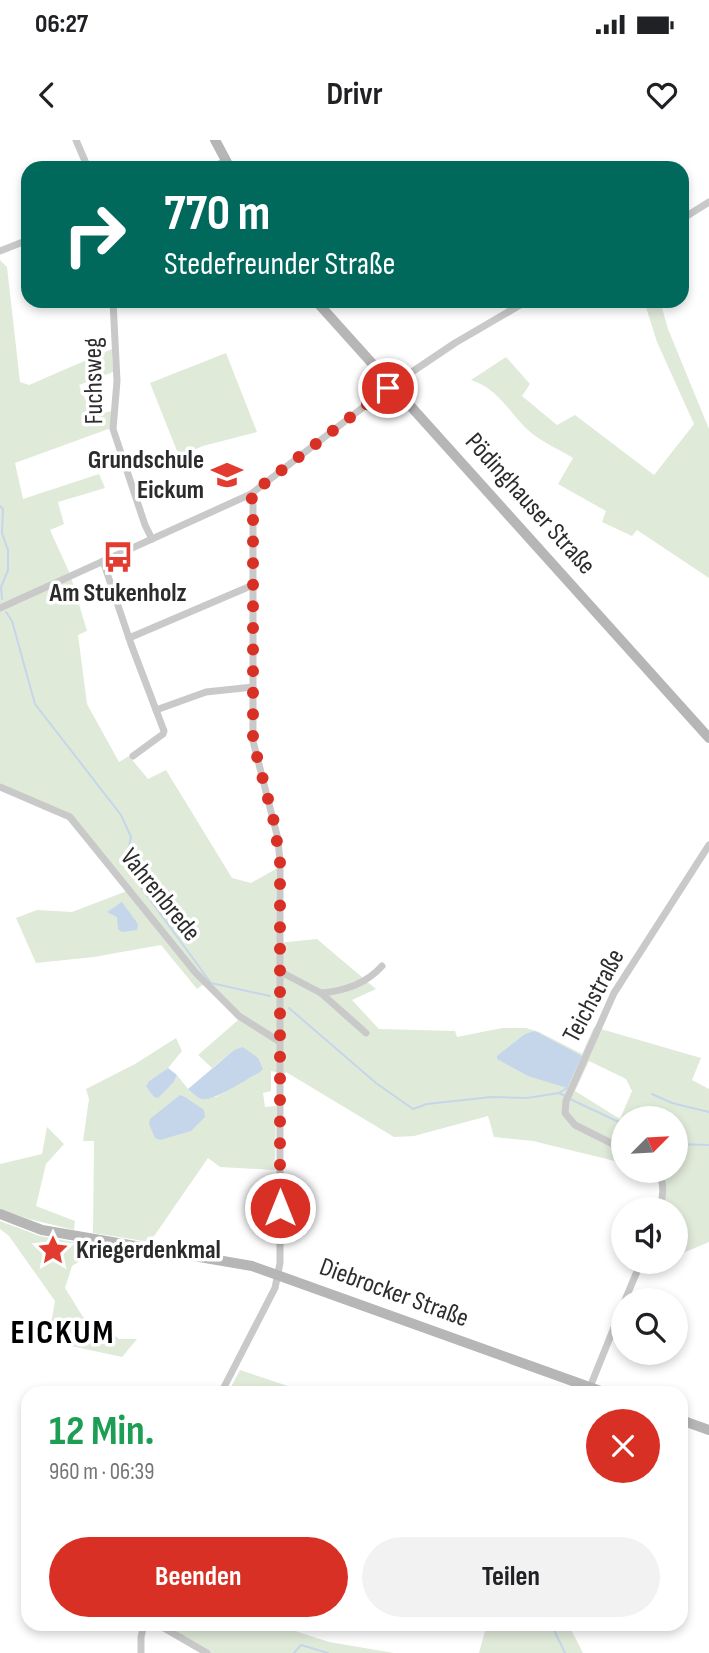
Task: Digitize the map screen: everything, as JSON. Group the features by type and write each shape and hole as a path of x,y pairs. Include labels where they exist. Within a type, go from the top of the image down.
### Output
{"main road":[{"path":"215,140 226,161"},
{"name":"Pödinghauser Straße","path":"322,308 709,738"},
{"name":"Diebrocker Straße","path":"0,1214 41,1230 220,1259 278,1275 587,1386"},
{"path":"688,1422 709,1430"}],"street":[{"path":"76,140 85,161"},
{"path":"689,215 709,202"},
{"path":"0,251 21,243"},
{"name":"Fuchsweg","path":"113,308 117,381 113,429 152,539"},
{"path":"0,608 251,494 393,386 455,343 515,308"},
{"path":"225,1386 275,1288 278,1275 280,851 254,746 251,494"},
{"path":"103,561 163,734 133,756"},
{"path":"129,638 253,585"},
{"path":"156,710 206,692 253,687"},
{"name":"Vahrenbrede","path":"0,787 70,817 195,972 239,1016 281,1042"},
{"name":"Teichstraße","path":"611,1143 575,1125 565,1113 566,1103 614,993 709,845"},
{"path":"321,993 361,984 382,966"},
{"path":"281,972 321,993 366,1033"},
{"path":"590,1386 611,1335"},
{"path":"141,1653 142,1631"},
{"path":"169,1631 206,1653"}],"green space":[{"path":"0,260 7,267 20,382 29,385 112,349 113,372 79,385 92,415 112,411 111,428 15,463 23,499 99,474 105,488 58,502 64,524 50,530 70,574 87,631 78,635 87,704 119,762 129,756 148,779 166,770 232,878 251,883 276,869 277,943 317,939 376,989 352,1000 379,1029 455,1031 457,1037 502,1028 526,1028 582,1054 594,1027 701,1058 692,1080 709,1089 709,1242 688,1251 688,1197 661,1197 659,1183 688,1183 688,1106 626,1106 632,1091 626,1079 589,1061 575,1091 611,1113 611,1160 533,1141 494,1137 488,1116 414,1136 394,1137 286,1072 271,1071 271,1091 263,1093 265,1107 276,1106 275,1170 220,1167 208,1158 150,1242 93,1233 94,1141 83,1141 89,1099 86,1089 135,1064 176,1038 182,1051 168,1068 149,1081 158,1097 174,1082 177,1075 188,1089 216,1097 259,1073 234,1050 212,1068 198,1055 238,1020 204,984 197,989 161,945 94,957 36,963 16,918 37,910 72,912 127,891 64,816 42,809 40,804 0,786"},
{"path":"646,308 662,308 709,429 709,578 637,530 632,536 602,522 606,511 558,484 573,458 534,435 491,390 471,380 506,357 530,384 522,396 557,425 575,415 654,475 694,424 657,342"},
{"path":"226,353 257,432 203,446 179,456 150,383"},
{"path":"47,1127 64,1144 46,1164 36,1206 75,1221 74,1230 0,1209 0,1164 42,1154"},
{"path":"0,1221 40,1236 95,1246 96,1251 72,1266 65,1288 83,1317 105,1326 119,1339 137,1339 122,1357 48,1341 55,1301 9,1236 0,1229"},
{"path":"240,1370 288,1386 232,1386"},
{"path":"174,1631 295,1631 329,1642 394,1653 211,1653"},
{"path":"485,1631 572,1631 583,1653 479,1653"}],"water":[{"path":"122,902 138,924 137,930 122,932 118,929 117,917 107,912"},
{"path":"535,1031 582,1056 567,1088 528,1076 497,1059 497,1056 525,1034"},
{"path":"243,1047 258,1058 263,1069 259,1073 222,1094 207,1099 198,1097 188,1089 234,1050"},
{"path":"168,1068 177,1075 174,1082 158,1098 154,1097 146,1086"},
{"path":"180,1095 204,1110 205,1117 191,1131 160,1140 155,1138 149,1124 150,1119"}],"waterway":[{"path":"0,506 3,509 2,533 8,550 8,570 1,587 2,599"},
{"path":"6,612 12,621 35,704 121,815 131,837 128,852 140,886 211,983 270,996"},
{"path":"289,1008 376,1083 413,1109 427,1104 491,1097 527,1098 559,1093 565,1096"},
{"path":"559,1093 567,1088"},
{"path":"652,1094 672,1103 709,1112"},
{"path":"570,1099 611,1118"},
{"path":"688,1144 709,1145"},
{"path":"554,1631 565,1653"},
{"path":"294,1653 301,1645 328,1653"}],"place":[{"name":"Grundschule Eickum","path":"227,475"},
{"name":"Am Stukenholz","path":"118,557"},
{"name":"Kriegerdenkmal","path":"53,1250"}],"district":[{"name":"EICKUM","path":"63,1333"}],"route":[{"path":"280,1208 280,862 278,839 253,741 251,494 388,388"}]}
